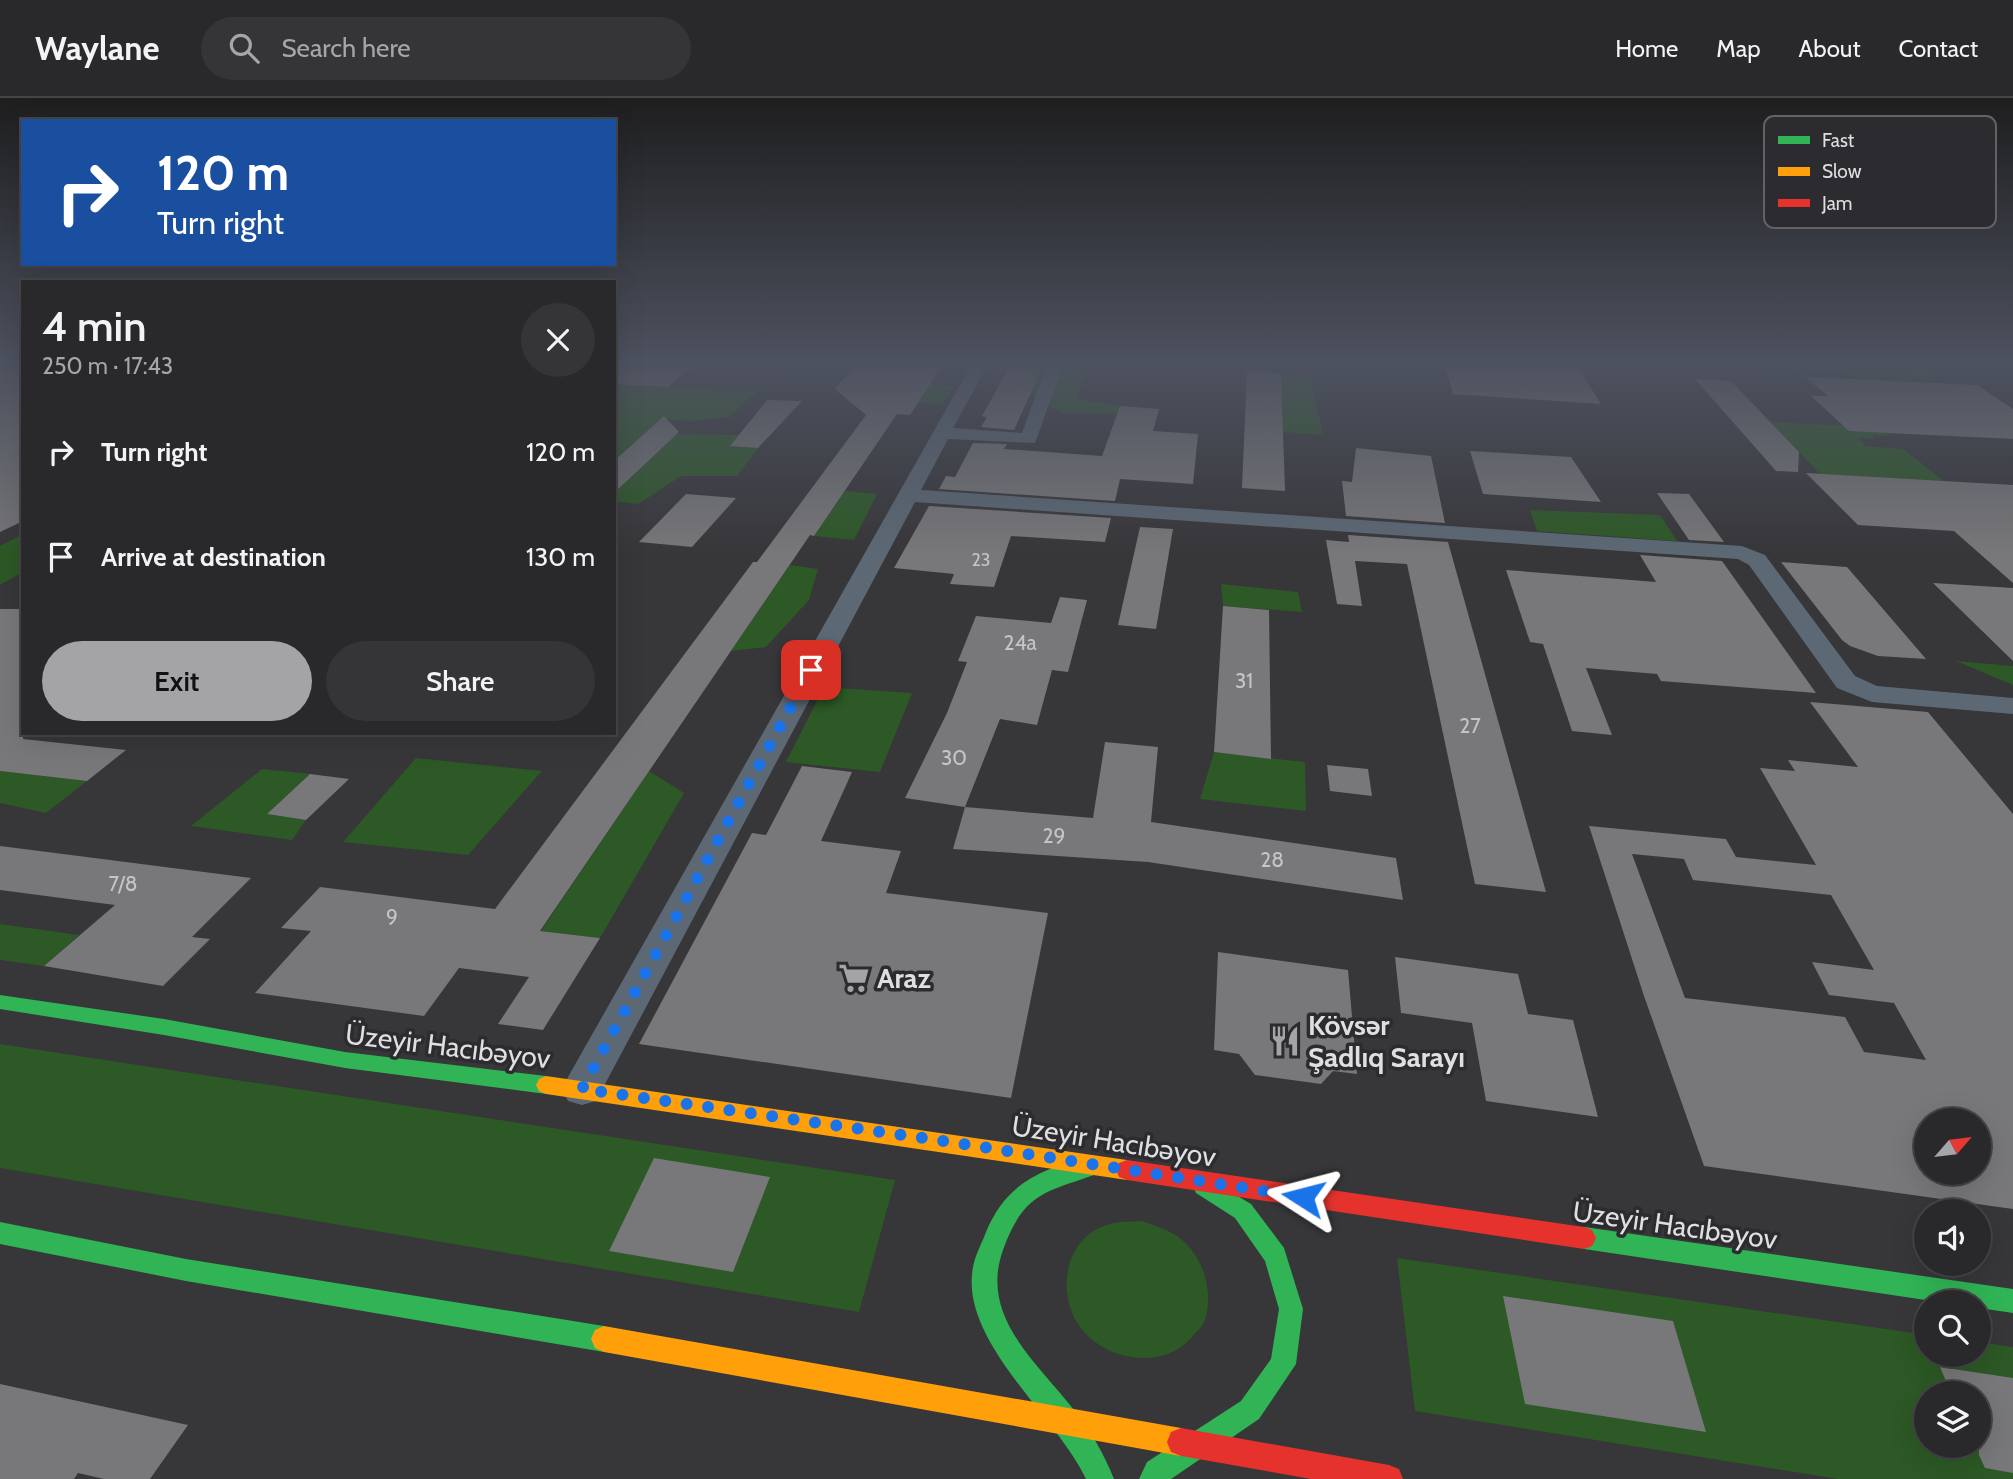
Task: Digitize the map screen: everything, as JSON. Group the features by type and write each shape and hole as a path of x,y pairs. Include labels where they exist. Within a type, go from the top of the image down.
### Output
{"main road":[{"name":"Üzeyir Hacıbəyov","path":"0,1002 164,1027 345,1060 582,1089 2013,1301"},
{"path":"1098,1165 1048,1177 1014,1202 986,1251 984,1296 1007,1352 1093,1457 1100,1479"},
{"path":"1153,1479 1157,1472 1250,1410 1283,1364 1291,1309 1276,1256 1243,1211 1197,1181"},
{"path":"0,1233 186,1270 515,1323 1389,1479"}],"street":[{"path":"582,1089 946,426"},
{"path":"942,433 1029,439 1033,426"},
{"path":"907,495 1742,553 1757,559 1846,682 1858,690 1872,694 2013,706"}],"green space":[{"path":"616,426 653,426 616,459"},
{"path":"1283,426 1321,426 1323,435 1283,432"},
{"path":"1775,426 1884,428 1891,433 1888,436 1872,435 1875,439 1857,438 1866,446 1903,449 1944,481 1820,474"},
{"path":"677,434 742,435 758,448 737,476 681,476 638,504 616,501 616,491"},
{"path":"845,491 877,494 854,540 814,536"},
{"path":"1530,510 1660,515 1677,541 1537,531"},
{"path":"21,535 21,573 0,585 0,546"},
{"path":"790,565 818,569 809,600 766,647 731,651"},
{"path":"1221,584 1298,592 1302,612 1223,606"},
{"path":"1956,661 2013,666 2013,685"},
{"path":"824,687 912,693 880,772 786,762"},
{"path":"1214,752 1305,762 1306,811 1200,799"},
{"path":"416,758 542,771 468,855 343,842"},
{"path":"262,769 310,774 267,814 306,820 292,840 191,826"},
{"path":"0,771 87,781 46,813 0,803"},
{"path":"649,771 684,793 600,938 541,931"},
{"path":"0,924 79,935 44,966 0,960"},
{"path":"0,1044 895,1180 859,1312 0,1168"},
{"path":"1142,1221 1172,1233 1191,1249 1207,1283 1208,1308 1199,1329 1181,1347 1168,1354 1138,1358 1108,1350 1084,1332 1069,1302 1067,1286 1073,1254 1082,1241 1094,1231 1110,1224"},
{"path":"1397,1258 1914,1333 1914,1367 1991,1367 1991,1344 2013,1347 2013,1479 1838,1479 1415,1411"}],"building":[{"path":"0,426 21,426 21,522 0,532"},
{"path":"652,426 674,426 679,432 616,491 616,459"},
{"path":"746,426 778,426 758,448 730,446"},
{"path":"858,426 889,426 814,536 810,535 540,931 600,938 543,1030 498,1024 529,977 459,968 424,1016 255,993 311,931 281,928 320,887 495,909 753,562 757,562"},
{"path":"981,426 1016,426 1014,430"},
{"path":"1113,426 1154,426 1153,431 1198,434 1193,484 1120,479 1115,501 939,489 946,476 955,477 973,443 1007,444 1004,449 1102,456"},
{"path":"1245,426 1283,426 1285,491 1242,488"},
{"path":"1737,426 1775,426 1799,452 1798,472 1776,471"},
{"path":"1844,426 2013,426 2013,439 1849,431"},
{"path":"1356,448 1431,456 1445,523 1346,516 1342,481 1352,482"},
{"path":"1470,451 1571,457 1601,502 1483,494"},
{"path":"1806,473 2013,485 2013,583 1954,531 1858,525"},
{"path":"1657,493 1689,494 1724,542 1689,540"},
{"path":"686,494 736,498 692,547 639,542"},
{"path":"929,506 1111,518 1105,542 1011,536 994,587 950,584 954,574 894,568"},
{"path":"1140,527 1173,529 1156,629 1118,625"},
{"path":"1348,535 1448,542 1546,892 1475,884 1407,564 1355,561 1362,606 1337,604 1326,540 1349,542"},
{"path":"1640,555 1722,561 1816,693 1661,681 1657,674 1586,668 1612,735 1572,731 1543,644 1530,642 1506,570 1656,582"},
{"path":"1781,562 1847,567 1926,659 1878,656 1850,646 1842,640"},
{"path":"1933,583 2013,588 2013,661"},
{"path":"1060,597 1087,600 1068,672 1052,670 1037,725 1000,719 965,807 905,798 947,713 967,662 958,661 976,616 1051,623"},
{"path":"1223,606 1269,610 1271,759 1214,752"},
{"path":"0,609 21,609 23,739 126,750 87,781 0,771"},
{"path":"1810,702 1928,712 2013,814 2013,1209 1991,1206 1991,1199 1941,1199 1704,1166 1644,996 1589,826 1726,839 1736,857 1816,865 1760,768 1795,771 1788,760 1858,767","holes":["1632,854 1684,859 1693,880 1831,895 1874,970 1812,962 1829,995 1894,1003 1926,1060 1864,1052 1845,1017 1685,998"]},
{"path":"1105,742 1158,747 1151,822 1396,858 1403,900 1148,862 953,849 965,807 1093,818"},
{"path":"1327,765 1368,769 1372,796 1330,791"},
{"name":"Araz","path":"802,766 852,772 821,841 901,851 886,893 1048,913 1011,1098 639,1044 752,833 766,835"},
{"path":"310,774 349,779 306,820 267,814"},
{"path":"0,846 251,878 192,937 210,939 163,986 44,966 115,905 0,890"},
{"path":"1218,952 1348,970 1357,1074 1333,1071 1321,1084 1255,1075 1239,1054 1214,1050"},
{"path":"1395,957 1518,974 1528,1014 1573,1020 1598,1117 1486,1101 1472,1023 1401,1013"},
{"path":"654,1158 770,1177 733,1272 609,1251"},
{"path":"1503,1296 1673,1321 1706,1432 1525,1404"},
{"path":"1940,1367 2013,1378 2013,1473 1985,1468 1980,1458 1991,1458 1991,1381 1946,1381"},
{"path":"0,1384 188,1425 150,1479 104,1479 78,1473 74,1479 0,1479"}],"traffic: fast":[{"path":"0,1002 164,1027 345,1060 546,1085"},
{"path":"1089,1167 1045,1180 1034,1186 1016,1203 998,1231 985,1267 986,1301 998,1332 1086,1449 1100,1479"},
{"path":"1153,1479 1157,1472 1250,1410 1283,1364 1291,1309 1276,1256 1243,1211 1204,1186"},
{"path":"0,1233 186,1270 604,1339"},
{"path":"1584,1238 2013,1301"}],"traffic: slow":[{"path":"546,1085 1127,1170"},
{"path":"604,1339 1181,1442"}],"traffic: jam":[{"path":"1127,1170 1584,1238"},
{"path":"1181,1442 1389,1479"}],"place":[{"name":"Araz","path":"854,978"},
{"name":"Kövsər Şadlıq Sarayı","path":"1285,1041"}],"route":[{"path":"811,670 582,1089 937,1140 1303,1197"}]}
